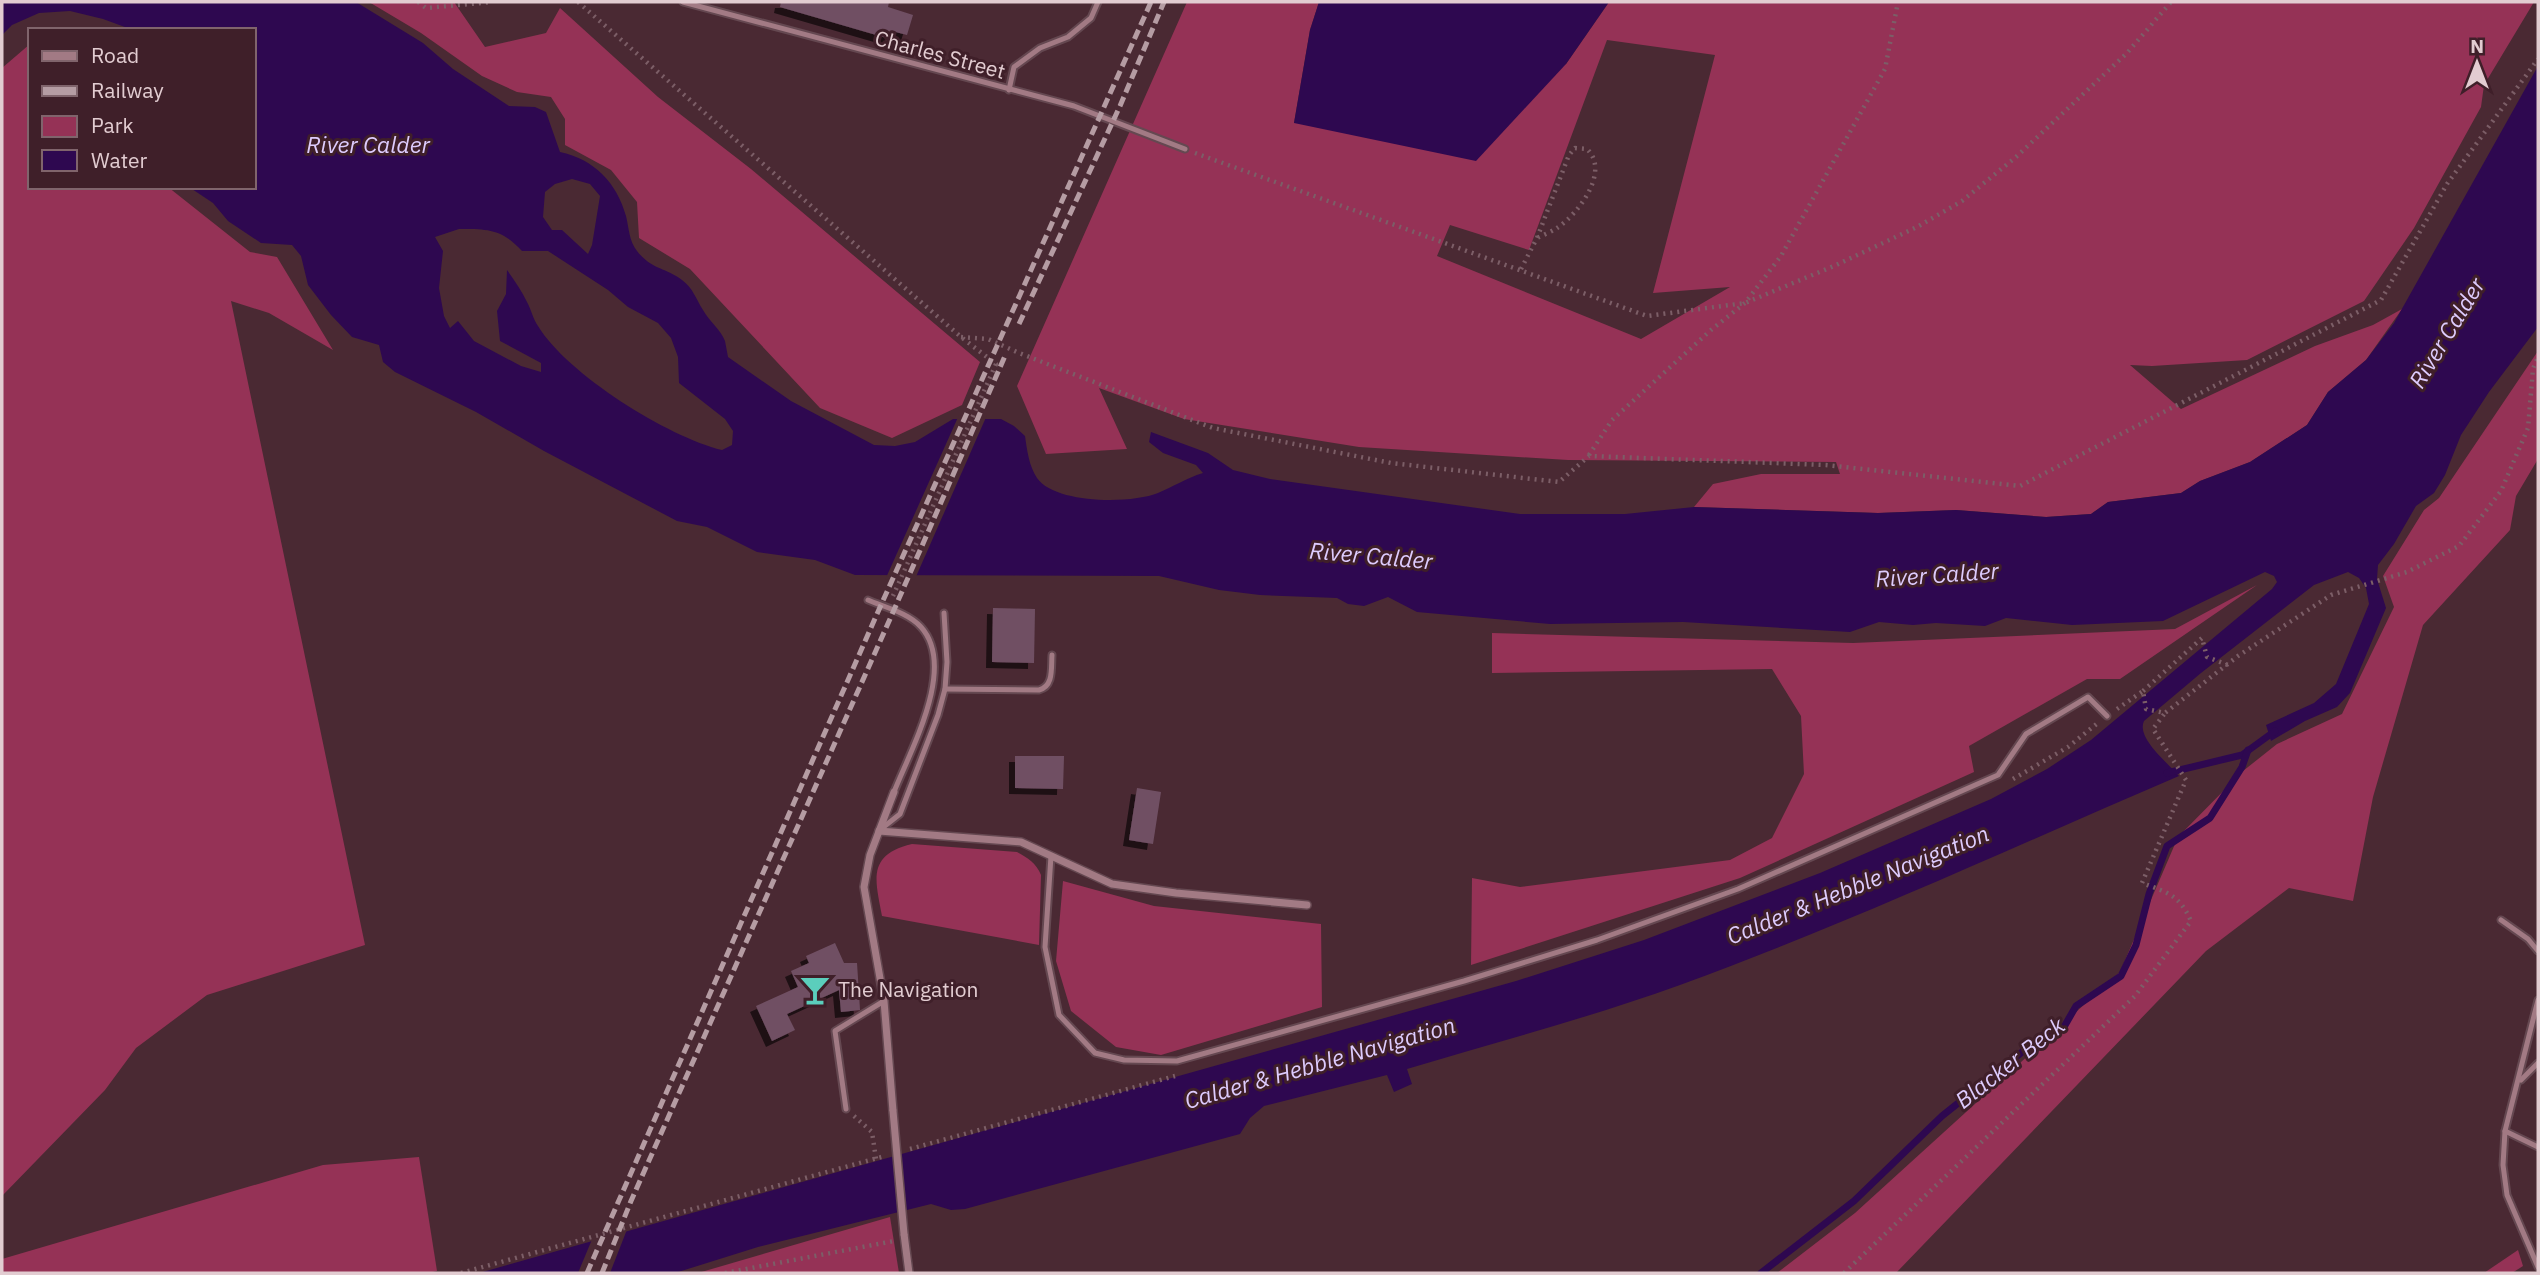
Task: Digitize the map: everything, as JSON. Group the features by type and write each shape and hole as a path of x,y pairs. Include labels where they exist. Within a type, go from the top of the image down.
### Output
{"street":[{"path":"894,792 865,870 863,887 884,1001 909,1273"},
{"path":"879,831 1021,842 1112,884 1307,905"}],"lane":[{"name":"Charles Street","path":"683,2 1074,106 1185,149"},
{"path":"1009,90 1014,67 1040,48 1068,37 1091,18 1098,2"},
{"path":"867,600 914,620 923,628 930,642 936,670 930,700 894,792"},
{"path":"879,831 900,814 938,715 945,689 947,662 944,613"},
{"path":"945,689 1039,690 1050,683 1052,655"},
{"path":"1051,856 1045,947 1059,1015 1095,1053 1124,1060 1177,1061 1464,981 1597,940 1738,889 1998,775 2026,734 2088,697 2107,716"},
{"path":"2501,920 2528,939 2538,950"},
{"path":"2538,1000 2505,1131 2503,1165 2507,1195 2538,1267"},
{"path":"846,1110 835,1031 884,1001"},
{"path":"2519,1082 2538,1063"},
{"path":"2505,1131 2538,1147"}],"path":[{"path":"418,2 426,8 492,2"},
{"path":"578,2 961,337 996,364 892,598"},
{"path":"961,337 988,339 1213,428 1391,463 1559,482 1589,456 1612,420 1745,303 1781,256 1885,69 1898,2"},
{"path":"1185,149 1647,316 1745,303 1846,261 1917,227 1962,201 2016,157 2127,53 2171,2"},
{"path":"1589,456 1826,465 2020,486 2381,300 2447,184 2538,59"},
{"path":"1521,269 1537,238 1569,155 1576,148 1587,149 1593,156 1594,183 1557,229 1537,238"},
{"path":"1844,1273 2135,996 2192,921 2183,903 2174,895 2143,883 2186,780 2153,729 2165,713 2228,665 2332,595 2407,572 2459,546 2501,491 2528,428 2533,369 2538,357"},
{"path":"2021,775 2068,747 2143,691 2202,638 2207,657 2228,665"},
{"path":"2143,691 2146,709 2165,713"},
{"path":"846,1110 872,1132 876,1158"},
{"path":"461,1273 887,1156"},
{"path":"725,1273 904,1236"}],"green space":[{"path":"369,2 454,2 485,47 546,33 560,8 658,97 751,169 980,362 962,405 892,438 820,408 690,269 639,238 637,202 611,170 565,145 565,119 551,97 517,92 482,76 421,33"},
{"path":"1187,2 1319,2 1310,30 1294,123 1566,64 1609,2 2534,2 2484,85 2481,107 2414,228 2364,301 2247,360 2130,365 2181,409 2315,346 2373,325 2402,309 2366,360 2328,392 2307,425 2250,462 2200,481 2181,493 2108,502 2091,514 2046,517 1956,510 1878,513 1694,507 1713,484 1761,474 1840,474 1836,462 1568,460 1359,447 1184,419 1099,388 1127,449 1046,454 1017,386","holes":["1607,40 1715,55 1653,293 1730,287 1641,339 1437,256 1450,225 1529,250"]},
{"path":"28,46 28,189 171,189 250,252 277,257 333,350 269,313 231,301 365,945 207,995 136,1048 105,1090 2,1196 2,68"},
{"path":"2538,351 2538,459 2516,496 2510,530 2423,625 2373,797 2353,901 2289,888 2206,951 1896,1273 1777,1273 1855,1213 2120,972 2178,837 2243,771 2277,744 2342,714 2394,607 2383,576 2424,510 2439,498"},
{"path":"2257,585 2120,679 2087,679 1969,746 1974,772 1740,878 1471,965 1472,878 1520,887 1730,860 1772,838 1804,774 1801,716 1772,669 1492,673 1492,633 1853,643 2175,629"},
{"path":"912,844 1017,852 1028,859 1041,875 1039,945 882,916 877,891 881,862 887,855"},
{"path":"1063,881 1154,906 1321,924 1322,1007 1161,1055 1116,1047 1071,1011 1056,961"},
{"path":"419,1157 437,1271 2,1273 2,1259 323,1165"},
{"path":"890,1217 899,1273 698,1273"},
{"path":"2518,1250 2523,1266 2512,1273 2484,1273"}],"water":[{"name":"River Calder","path":"2,2 356,2 423,43 453,69 509,106 535,107 546,112 560,152 583,160 593,167 617,193 637,251 648,262 676,276 689,287 723,337 728,357 791,401 874,445 895,446 915,442 953,419 1001,419 1025,436 1029,458 1037,478 1046,487 1076,497 1113,500 1146,497 1203,473 1196,465 1163,453 1149,442 1151,432 1208,453 1233,470 1270,479 1520,514 1625,514 1694,507 1878,513 1956,510 2046,517 2091,514 2108,502 2181,493 2200,481 2250,462 2307,425 2328,392 2366,360 2394,323 2538,66 2538,327 2489,392 2461,435 2445,475 2434,493 2416,506 2378,565 2377,579 2386,608 2350,693 2337,707 2305,721 2271,741 2266,725 2314,703 2336,684 2369,604 2366,588 2359,578 2348,572 2314,585 2144,721 2143,728 2149,742 2179,776 1869,910 1680,985 1579,1019 1407,1069 1412,1084 1394,1092 1387,1075 1264,1106 1250,1118 1240,1134 965,1209 951,1210 931,1204 758,1247 675,1273 479,1273 1516,981 1644,940 1820,873 1991,799 2047,769 2091,740 2277,582 2274,576 2265,572 2163,621 2072,625 2006,618 1985,626 1879,622 1850,632 1683,622 1550,624 1417,612 1388,597 1364,606 1348,604 1337,598 1260,595 1219,590 1159,576 855,575 815,560 757,552 707,527 677,521 476,412 395,372 383,362 379,345 352,337 331,315 308,285 301,256 292,245 261,243 228,221 213,203 192,189 256,189 256,28 128,28 70,11 39,13 12,25 2,35","holes":["572,179 590,184 600,196 588,254 562,230 552,230 543,217 545,192 555,184","459,229 478,229 501,234 522,251 548,251 608,290 628,307 658,323 671,338 678,357 679,383 725,419 733,431 732,445 722,450 675,432 648,418 595,383 552,345 536,323 523,294 507,270 506,294 497,311 500,341 541,363 541,372 521,366 474,341 458,321 450,328 444,316 439,288 443,251 435,237"]},
{"path":"1319,2 1609,2 1566,64 1476,161 1294,123 1310,30"}],"pier":[{"path":"959,415 987,415 915,579 885,580"},
{"path":"628,1227 610,1273 578,1273 593,1237"}],"building":[{"path":"781,2 889,2 888,7 913,15 907,35 892,31 890,39 780,7"},
{"path":"993,608 1035,609 1034,663 992,662"},
{"path":"1015,756 1064,756 1063,789 1015,788"},
{"path":"1137,788 1161,792 1153,844 1129,840"},
{"path":"835,943 844,963 857,963 860,1010 841,1012 839,990 787,1014 795,1030 772,1041 756,1006 798,987 791,971 809,963 806,956"}],"waterway":[{"name":"Calder & Hebble Navigation","path":"2167,773 2242,755 2275,731"},
{"name":"Blacker Beck","path":"1761,1273 1854,1201 1942,1116 2051,1029 2064,1027 2076,1006 2121,976 2136,945 2149,894 2167,846 2210,818 2242,767 2248,750"}],"railway":[{"path":"587,1273 877,614 1151,2"},
{"path":"1019,324 1120,106 1164,2"},
{"path":"602,1273 631,1201 1005,356"}],"place":[{"name":"The Navigation","path":"815,990"}]}
